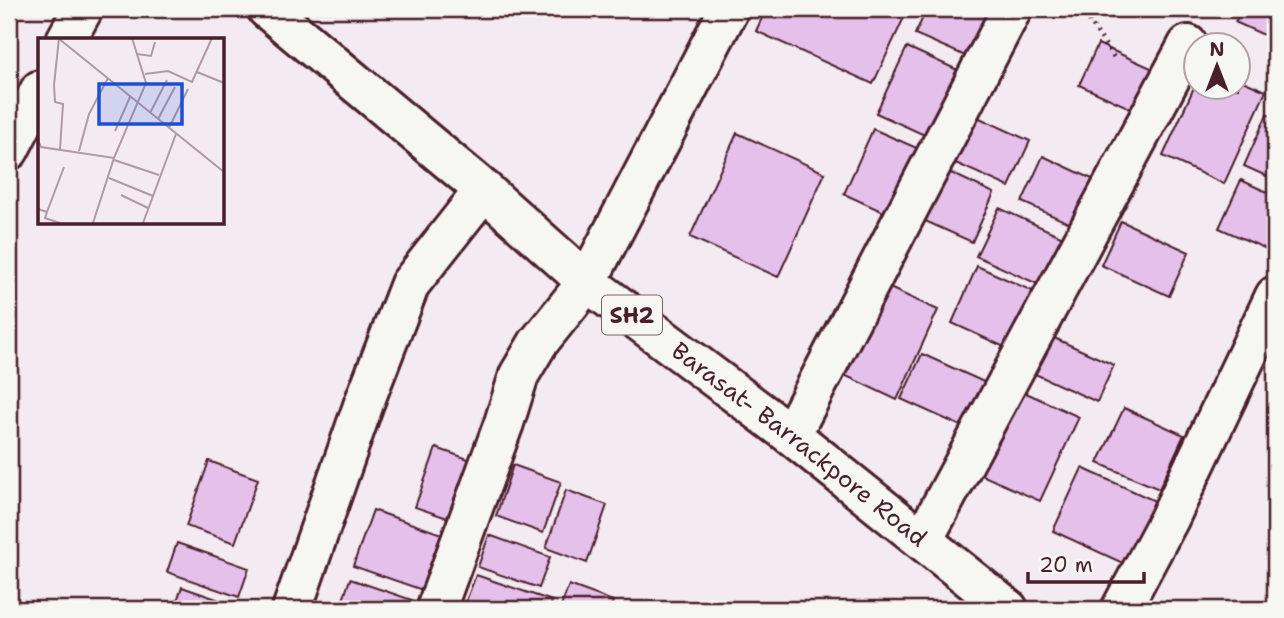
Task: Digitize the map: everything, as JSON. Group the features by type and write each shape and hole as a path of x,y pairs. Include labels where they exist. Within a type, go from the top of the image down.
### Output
{"street":[{"path":"67,38 83,9"},
{"name":"Barasat- Barrackpore Road","path":"267,9 485,190 587,282 790,435 1008,609"},
{"path":"436,609 519,375 556,318 587,282 729,9"},
{"path":"790,435 1012,9"},
{"path":"923,540 1182,56"},
{"path":"9,150 38,94"},
{"path":"292,609 364,403 410,284 485,190"},
{"path":"1121,609 1169,519 1275,296"}],"path":[{"path":"1081,9 1115,59"}],"building":[{"path":"766,9 908,9 873,84 756,31"},
{"path":"927,9 984,9 991,12 970,58 915,34"},
{"path":"1242,9 1275,9 1275,40 1235,22"},
{"path":"1098,44 1162,73 1143,114 1079,85"},
{"path":"907,47 962,72 931,138 876,113"},
{"path":"1252,85 1266,91 1224,184 1163,156 1187,102 1252,102"},
{"path":"1267,114 1275,118 1275,180 1244,166"},
{"path":"973,115 1030,141 1009,187 951,161"},
{"path":"873,129 919,149 890,215 844,194"},
{"path":"737,133 825,173 778,277 690,237"},
{"path":"1043,156 1101,183 1080,228 1022,202"},
{"path":"936,166 994,193 972,242 914,216"},
{"path":"1241,180 1275,196 1273,252 1219,228"},
{"path":"999,208 1063,237 1042,286 976,256"},
{"path":"1121,221 1189,252 1169,296 1101,265"},
{"path":"977,266 1039,294 1013,351 952,323"},
{"path":"881,284 938,310 897,400 840,373"},
{"path":"1041,332 1114,365 1097,402 1024,369"},
{"path":"922,354 995,387 974,432 901,399"},
{"path":"1013,387 1079,417 1040,501 975,472"},
{"path":"1124,408 1184,435 1159,489 1098,463"},
{"path":"436,448 480,463 459,522 415,507"},
{"path":"209,461 258,479 235,543 186,526"},
{"path":"513,465 561,482 543,533 496,516"},
{"path":"1082,468 1155,501 1127,565 1053,531"},
{"path":"566,490 607,505 587,563 546,548"},
{"path":"373,510 453,538 434,594 353,566"},
{"path":"489,535 550,557 539,588 478,567"},
{"path":"177,543 249,568 239,597 167,572"},
{"path":"476,575 552,601 550,609 463,609"},
{"path":"350,579 415,601 412,609 340,609"},
{"path":"569,585 613,601 610,609 560,609"},
{"path":"182,587 245,609 174,609"}]}
